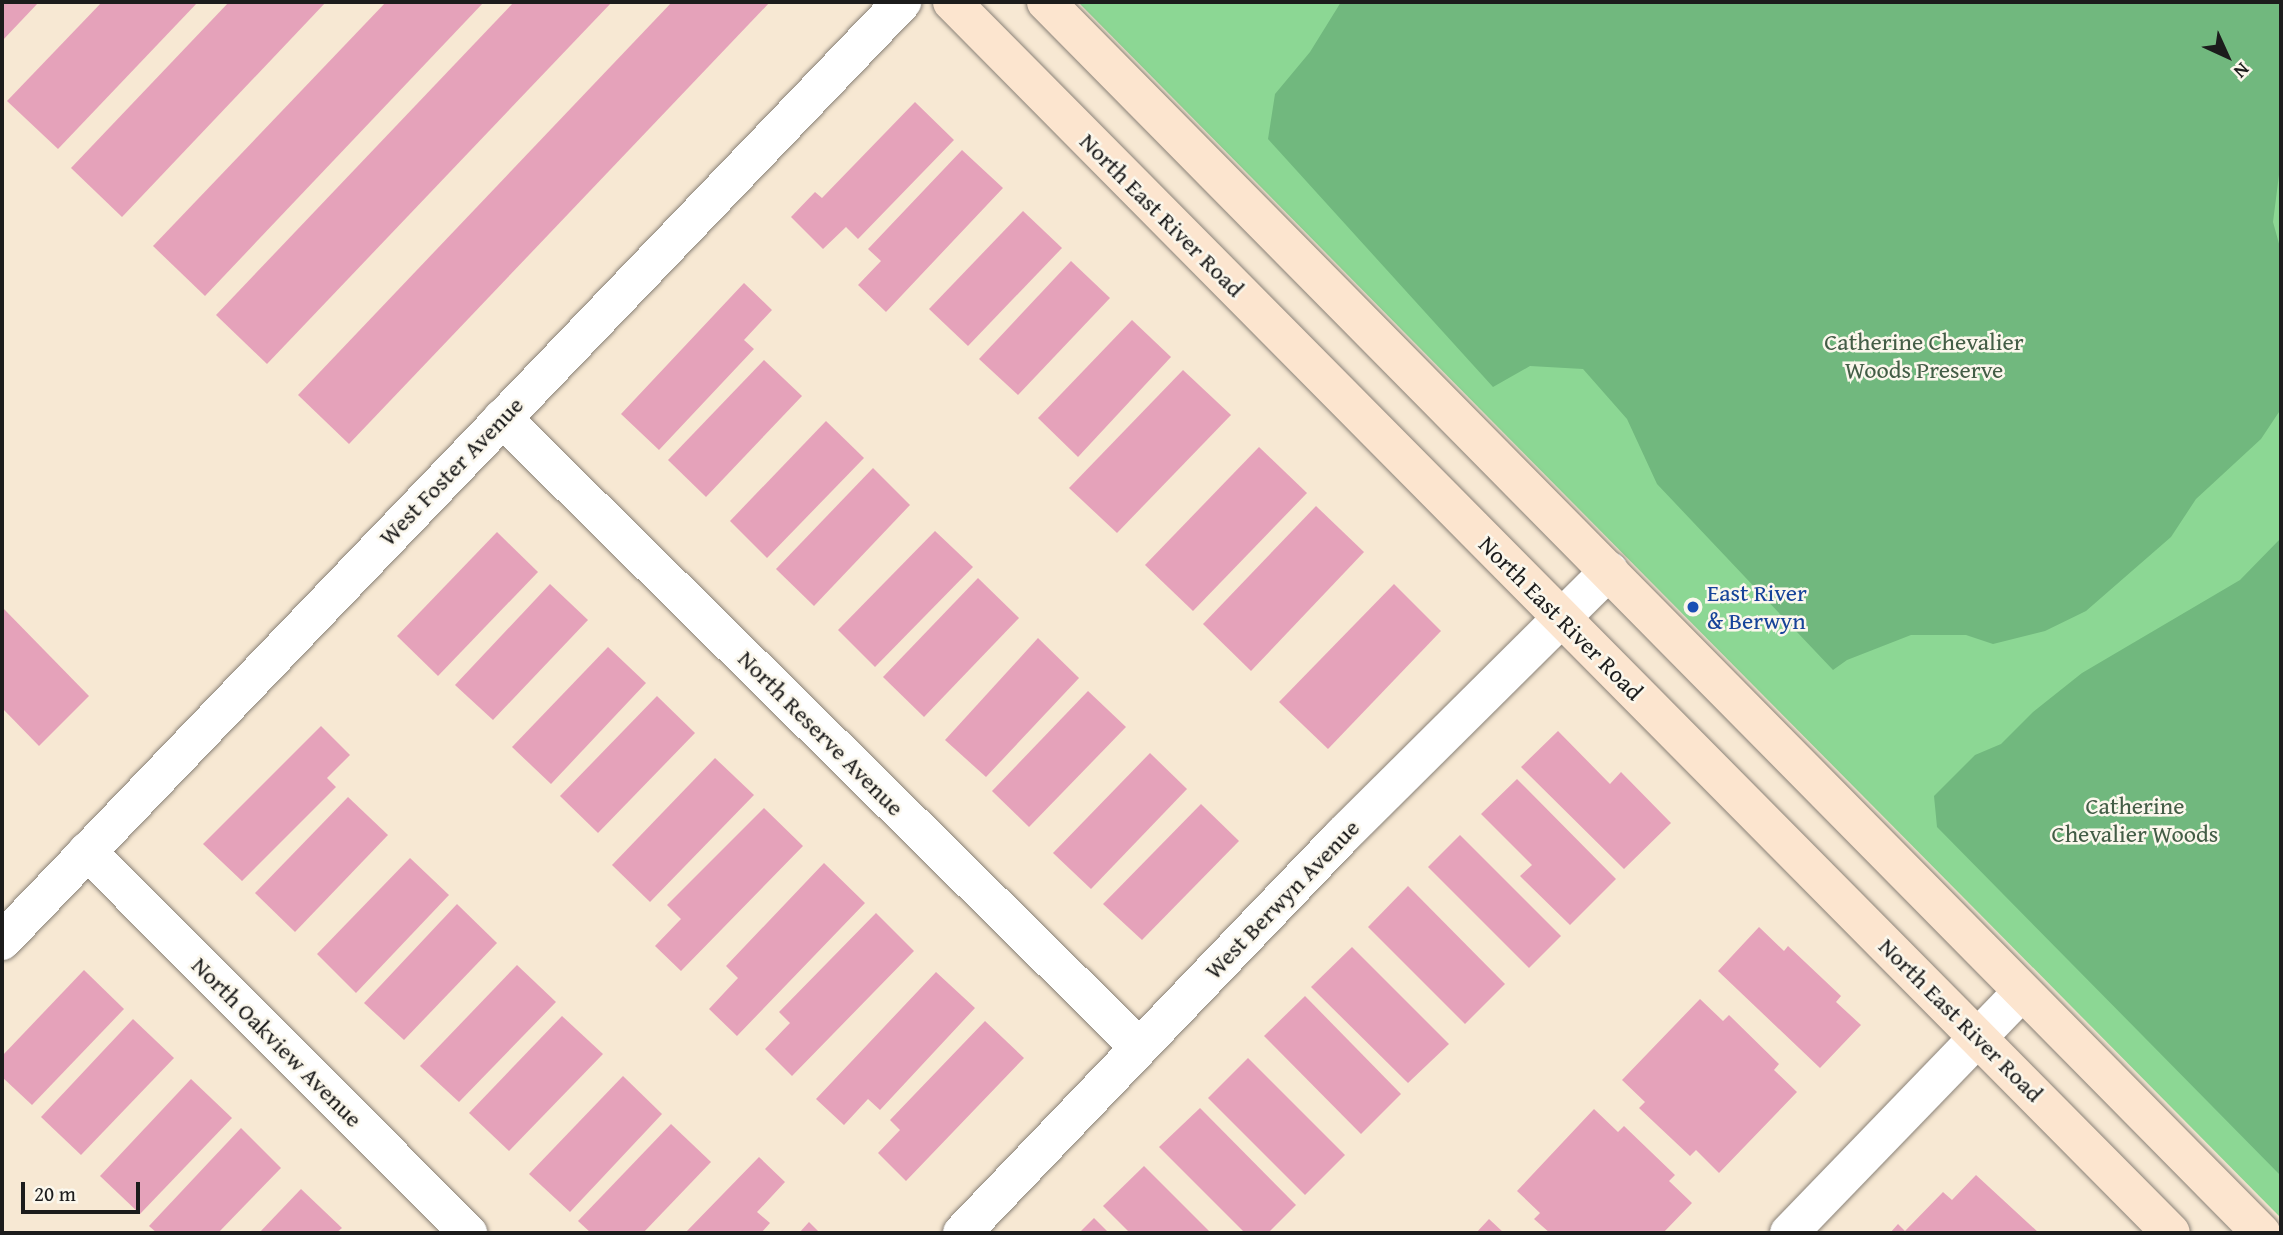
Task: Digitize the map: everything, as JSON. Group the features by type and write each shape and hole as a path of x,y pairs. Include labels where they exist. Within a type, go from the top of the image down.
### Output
{"main road":[{"name":"North East River Road","path":"952,2 2171,1233"},
{"path":"1046,2 2261,1233"}],"street":[{"name":"West Foster Avenue","path":"2,941 902,2"},
{"name":"North Reserve Avenue","path":"502,418 1139,1048"},
{"name":"West Berwyn Avenue","path":"962,1233 1343,835 1609,571"},
{"name":"North Oakview Avenue","path":"88,851 468,1233"},
{"path":"1789,1233 2022,992"}],"green space":[{"name":"Catherine Chevalier Woods Preserve","path":"1078,2 2281,2 2281,1218 1652,583"},
{"name":"Catherine Chevalier Woods Preserve","path":"1341,2 2281,2 2281,159 2273,222 2281,251 2281,409 2261,439 2196,499 2171,537 2086,611 2045,631 1993,644 1966,635 1911,635 1847,660 1833,670 1657,484 1627,419 1583,369 1530,366 1493,387 1268,139 1275,94 1310,52"},
{"name":"Catherine Chevalier Woods","path":"2281,538 2281,1176 1937,827 1934,796 1975,755 2001,744 2033,712 2082,673 2240,580"}],"building":[{"path":"2,2 39,2 2,41"},
{"path":"102,2 198,2 58,149 7,101"},
{"path":"229,2 326,2 122,217 71,168"},
{"path":"386,2 484,2 205,296 153,246"},
{"path":"514,2 612,2 267,364 216,315"},
{"path":"672,2 770,2 349,444 298,395"},
{"path":"915,102 954,140 858,239 846,227 823,249 791,217 815,192 822,198"},
{"path":"962,150 1003,188 886,312 858,285 881,261 868,249"},
{"path":"1023,211 1062,248 968,346 929,309"},
{"path":"1071,261 1110,298 1018,395 979,359"},
{"path":"744,283 772,310 744,340 754,349 659,450 621,414"},
{"path":"1132,320 1171,357 1078,457 1038,418"},
{"path":"764,360 802,396 706,497 668,460"},
{"path":"1183,370 1231,415 1117,533 1069,488"},
{"path":"826,421 864,458 767,558 730,521"},
{"path":"1259,447 1307,493 1193,611 1145,565"},
{"path":"873,468 910,505 814,606 776,569"},
{"path":"1316,506 1364,552 1251,671 1203,624"},
{"path":"935,531 973,567 875,667 838,630"},
{"path":"497,532 538,572 438,676 397,636"},
{"path":"978,578 1019,618 924,717 883,677"},
{"path":"550,584 588,620 493,720 455,685"},
{"path":"1394,584 1441,631 1328,749 1279,702"},
{"path":"2,607 89,696 39,746 2,708"},
{"path":"1038,638 1079,678 986,777 945,740"},
{"path":"608,647 646,683 551,784 512,747"},
{"path":"1088,691 1126,727 1029,827 992,791"},
{"path":"657,696 695,733 598,833 560,796"},
{"path":"321,726 350,755 327,778 336,787 242,881 203,844"},
{"path":"1558,731 1610,784 1621,772 1671,823 1624,869 1521,767"},
{"path":"1150,753 1187,789 1091,889 1053,853"},
{"path":"715,758 754,795 650,902 612,865"},
{"path":"1517,779 1616,879 1570,925 1520,876 1532,865 1481,814"},
{"path":"348,797 388,835 295,932 255,893"},
{"path":"1201,804 1239,841 1142,940 1103,904"},
{"path":"764,808 803,846 681,971 655,946 681,919 667,905"},
{"path":"1460,835 1561,936 1529,968 1428,867"},
{"path":"410,858 449,895 356,993 317,954"},
{"path":"824,863 865,903 737,1036 709,1009 738,978 726,966"},
{"path":"1408,886 1505,984 1465,1024 1368,927"},
{"path":"457,904 497,943 404,1040 364,1003"},
{"path":"876,913 914,951 792,1076 765,1049 790,1023 779,1012"},
{"path":"1759,927 1784,951 1788,946 1841,996 1836,1002 1861,1025 1820,1068 1718,971"},
{"path":"1352,947 1449,1044 1408,1083 1311,987"},
{"path":"517,965 556,1002 459,1102 420,1066"},
{"path":"84,970 124,1009 32,1105 2,1077 2,1056"},
{"path":"936,972 975,1008 880,1110 868,1099 844,1125 816,1099"},
{"path":"1305,996 1401,1094 1361,1134 1264,1036"},
{"path":"1700,999 1723,1021 1729,1015 1779,1064 1774,1070 1797,1092 1719,1173 1696,1150 1690,1156 1639,1108 1645,1102 1622,1080"},
{"path":"562,1016 603,1054 509,1151 469,1113"},
{"path":"133,1019 174,1058 81,1155 41,1117"},
{"path":"985,1021 1024,1058 906,1181 878,1153 900,1130 890,1120"},
{"path":"1248,1058 1345,1155 1305,1195 1208,1098"},
{"path":"623,1076 662,1114 570,1212 529,1174"},
{"path":"191,1079 232,1118 140,1214 100,1176"},
{"path":"1200,1108 1296,1205 1268,1233 1245,1233 1159,1147"},
{"path":"1594,1109 1618,1132 1624,1126 1675,1175 1669,1181 1692,1203 1663,1233 1550,1233 1534,1219 1540,1213 1517,1191"},
{"path":"671,1124 711,1162 643,1233 591,1233 578,1221"},
{"path":"241,1128 281,1168 218,1233 157,1233 149,1226"},
{"path":"759,1157 785,1182 757,1212 770,1223 761,1233 685,1233"},
{"path":"1144,1166 1211,1233 1130,1233 1103,1206"},
{"path":"1976,1175 2039,1233 1890,1233 1898,1224 1905,1231 1943,1192 1952,1200"},
{"path":"301,1189 342,1228 336,1233 259,1233"},
{"path":"1094,1218 1109,1233 1079,1233"},
{"path":"1489,1219 1504,1233 1476,1233"},
{"path":"809,1222 820,1233 799,1233"}],"place":[{"name":"East River & Berwyn","path":"1693,607"}]}
